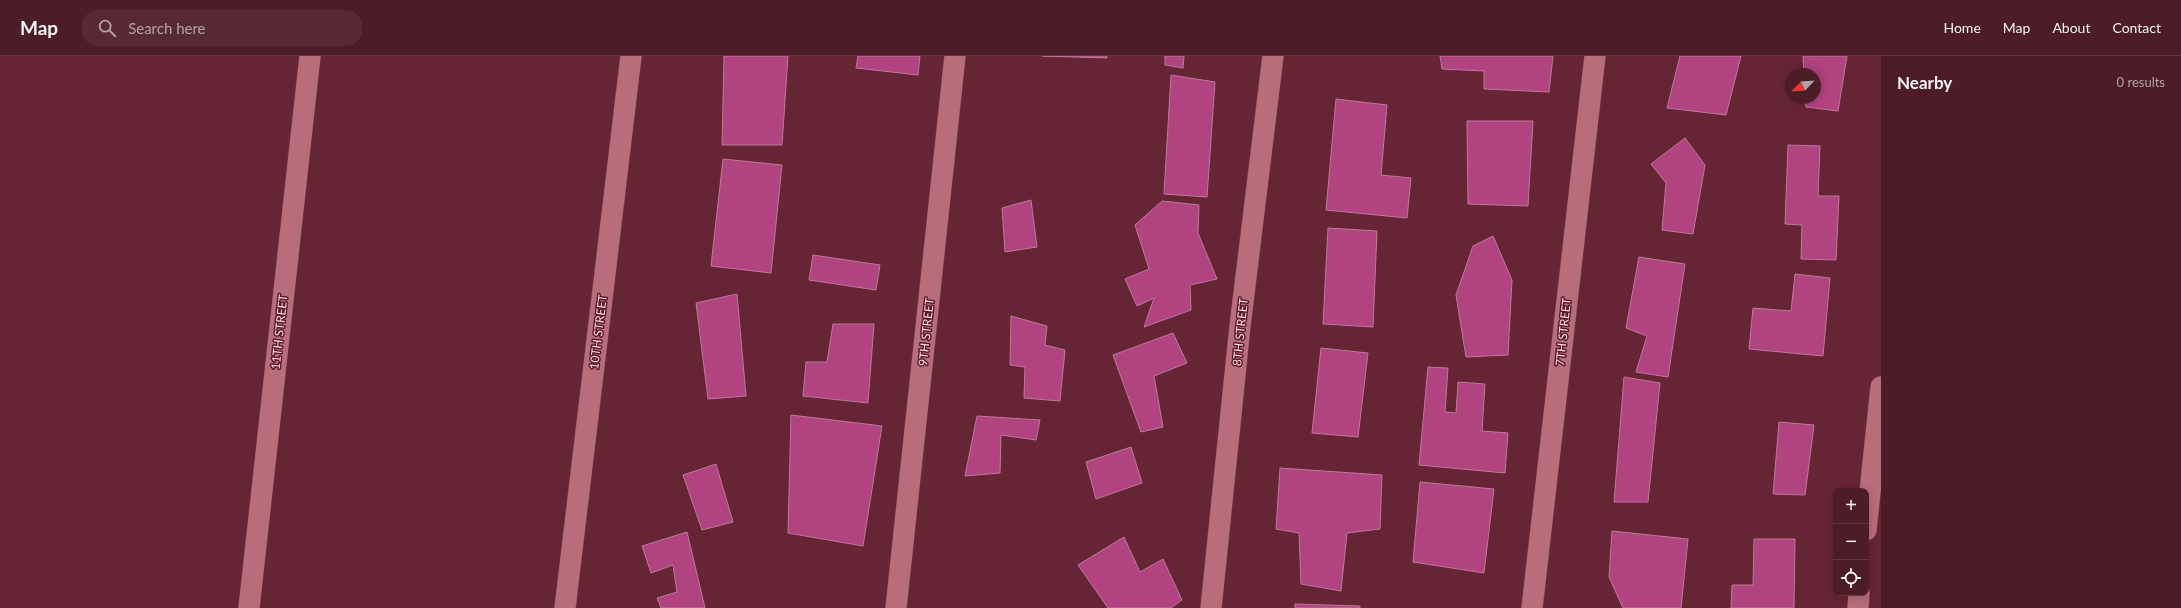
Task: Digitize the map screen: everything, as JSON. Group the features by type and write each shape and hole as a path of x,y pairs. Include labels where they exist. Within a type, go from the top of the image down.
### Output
{"street":[{"name":"11TH STREET","path":"249,608 310,56"},
{"name":"10TH STREET","path":"565,608 631,56"},
{"name":"9TH STREET","path":"896,608 955,56"},
{"name":"8TH STREET","path":"1211,608 1240,326 1273,56"},
{"name":"7TH STREET","path":"1532,608 1594,56"},
{"path":"1867,524 1881,387"},
{"path":"1858,608 1859,596"}],"building":[{"path":"724,56 788,56 782,145 722,145"},
{"path":"858,56 920,56 918,75 856,68"},
{"path":"1042,56 1107,56 1107,58"},
{"path":"1165,56 1184,56 1183,68 1165,65"},
{"path":"1440,56 1553,56 1549,92 1484,89 1484,71 1442,69"},
{"path":"1680,56 1741,56 1726,115 1667,108"},
{"path":"1803,56 1847,56 1838,111 1806,107 1806,104 1821,104 1821,68 1804,68"},
{"path":"1171,75 1215,82 1207,197 1164,194"},
{"path":"1336,99 1387,105 1381,175 1411,178 1407,218 1326,210"},
{"path":"1467,121 1533,121 1528,206 1468,204"},
{"path":"1685,138 1705,165 1693,234 1662,230 1666,183 1651,164"},
{"path":"1788,145 1820,146 1818,196 1839,196 1836,260 1801,259 1802,225 1785,224"},
{"path":"723,159 782,165 771,273 711,266"},
{"path":"1031,200 1037,247 1005,252 1002,208"},
{"path":"1162,201 1199,205 1198,233 1217,279 1190,285 1191,310 1144,327 1154,298 1137,306 1125,279 1149,269 1135,225"},
{"path":"1328,228 1377,231 1373,327 1323,324"},
{"path":"1493,236 1512,280 1508,355 1466,357 1456,295 1473,246"},
{"path":"813,255 880,265 876,290 809,280"},
{"path":"1639,257 1685,264 1668,377 1636,372 1647,336 1626,328"},
{"path":"1795,274 1830,278 1823,356 1749,349 1753,308 1791,311"},
{"path":"737,294 746,396 708,399 696,303"},
{"path":"1011,316 1047,326 1045,345 1065,350 1060,401 1024,398 1025,367 1010,365"},
{"path":"833,324 874,324 868,403 803,396 806,362 827,362"},
{"path":"1173,333 1187,363 1154,376 1163,427 1141,432 1113,355"},
{"path":"1321,348 1368,353 1358,437 1312,433"},
{"path":"1428,367 1448,368 1445,412 1456,413 1458,382 1485,384 1482,431 1508,433 1505,473 1419,465"},
{"path":"1624,377 1660,383 1648,502 1614,502"},
{"path":"791,415 882,426 863,546 788,533"},
{"path":"977,416 1040,420 1036,440 1001,435 1000,473 965,476"},
{"path":"1779,422 1814,425 1805,495 1773,494"},
{"path":"1131,447 1142,483 1096,499 1086,462"},
{"path":"716,464 733,522 702,530 683,475"},
{"path":"1280,468 1382,475 1380,529 1347,533 1341,591 1301,584 1299,533 1276,529"},
{"path":"1420,482 1494,489 1484,573 1413,562"},
{"path":"1612,531 1688,539 1681,608 1623,608 1609,577"},
{"path":"687,532 705,608 661,608 657,598 677,592 673,565 651,573 642,546"},
{"path":"1124,537 1140,572 1163,559 1182,600 1171,608 1108,608 1078,565"},
{"path":"1754,539 1795,539 1794,608 1731,608 1732,585 1753,585"},
{"path":"1295,604 1360,606 1360,608 1295,608"}]}
